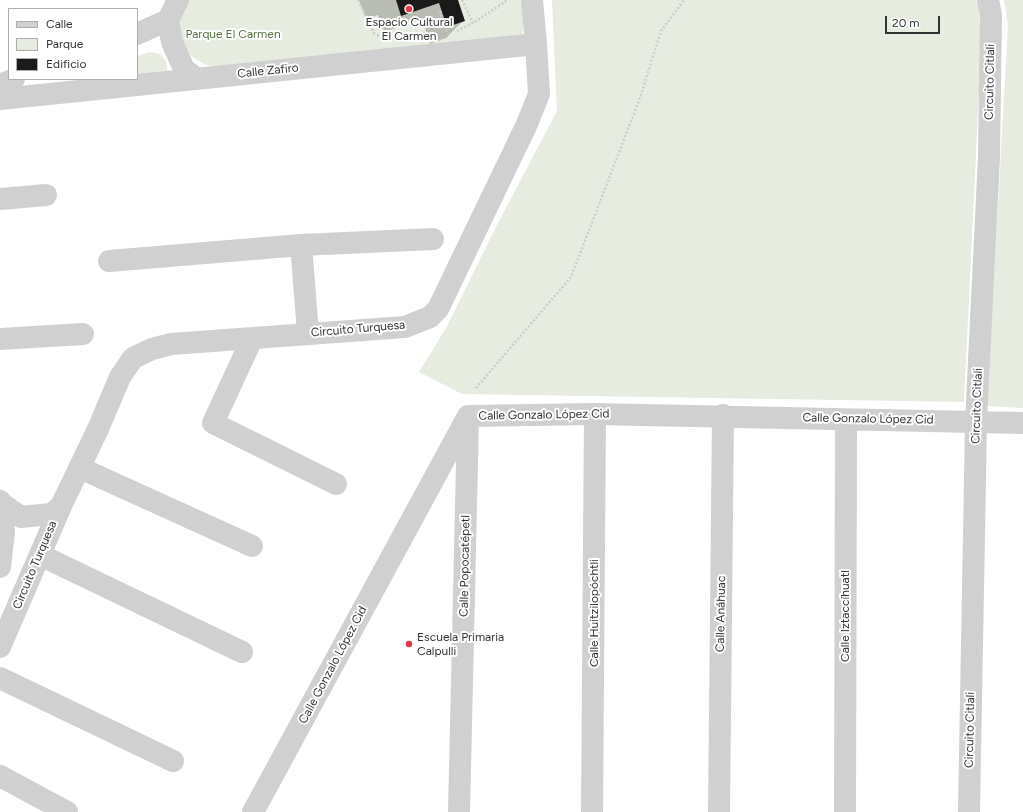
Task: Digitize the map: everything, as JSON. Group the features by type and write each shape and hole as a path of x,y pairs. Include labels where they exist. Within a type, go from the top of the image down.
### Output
{"street":[{"path":"178,0 168,20 172,42 184,69 197,79"},
{"name":"Circuito Turquesa","path":"0,647 61,506 80,468 120,377 132,358 152,349 171,344 213,340 252,340 308,333 406,327 430,317 438,309 527,124 539,94 532,0"},
{"name":"Circuito Citlali","path":"969,812 976,422 989,157 991,15 988,0"},
{"path":"138,34 168,20"},
{"name":"Calle Zafiro","path":"0,99 536,44"},
{"path":"0,85 12,80"},
{"path":"0,199 46,195"},
{"path":"109,261 301,245 433,239"},
{"path":"301,245 308,333"},
{"path":"0,339 83,334"},
{"path":"252,340 213,423 336,484"},
{"name":"Calle Gonzalo López Cid","path":"253,812 468,416 596,414 723,415 846,420 1023,423"},
{"name":"Calle Huitzilopóchtli","path":"592,812 596,414"},
{"name":"Calle Anáhuac","path":"719,812 723,415"},
{"name":"Calle Popocatépetl","path":"459,812 468,416"},
{"name":"Calle Iztaccíhuatl","path":"845,812 846,420"},
{"path":"80,468 252,546"},
{"name":"Circuito Turquesa","path":"0,502 21,517 51,514 61,506"},
{"name":"Circuito Turquesa","path":"0,502 4,531 0,567"},
{"path":"40,555 242,652"},
{"path":"0,678 173,761"},
{"path":"0,776 67,812"}],"path":[{"path":"358,0 374,33 388,41"},
{"path":"462,0 473,24"},
{"path":"442,36 473,24 508,0"},
{"path":"476,388 570,277 640,98 661,31 684,0"},
{"path":"440,11 448,34"}],"green space":[{"name":"Parque El Carmen","path":"184,0 523,0 525,20 522,34 510,40 224,70 204,64 187,53 178,33 178,15"},
{"path":"552,0 976,0 979,6 981,50 964,402 462,394 419,372 446,328 497,225 557,111"},
{"path":"1004,0 1023,0 1023,408 987,406 1008,25"},
{"path":"149,52 160,54 166,61 168,76 138,79 138,56"}],"building":[{"name":"Espacio Cultural El Carmen","path":"396,0 458,0 465,21 447,27 439,3 401,16"}],"place":[{"name":"Espacio Cultural El Carmen","path":"409,9"},
{"name":"Escuela Primaria Calpulli","path":"409,644"}]}
